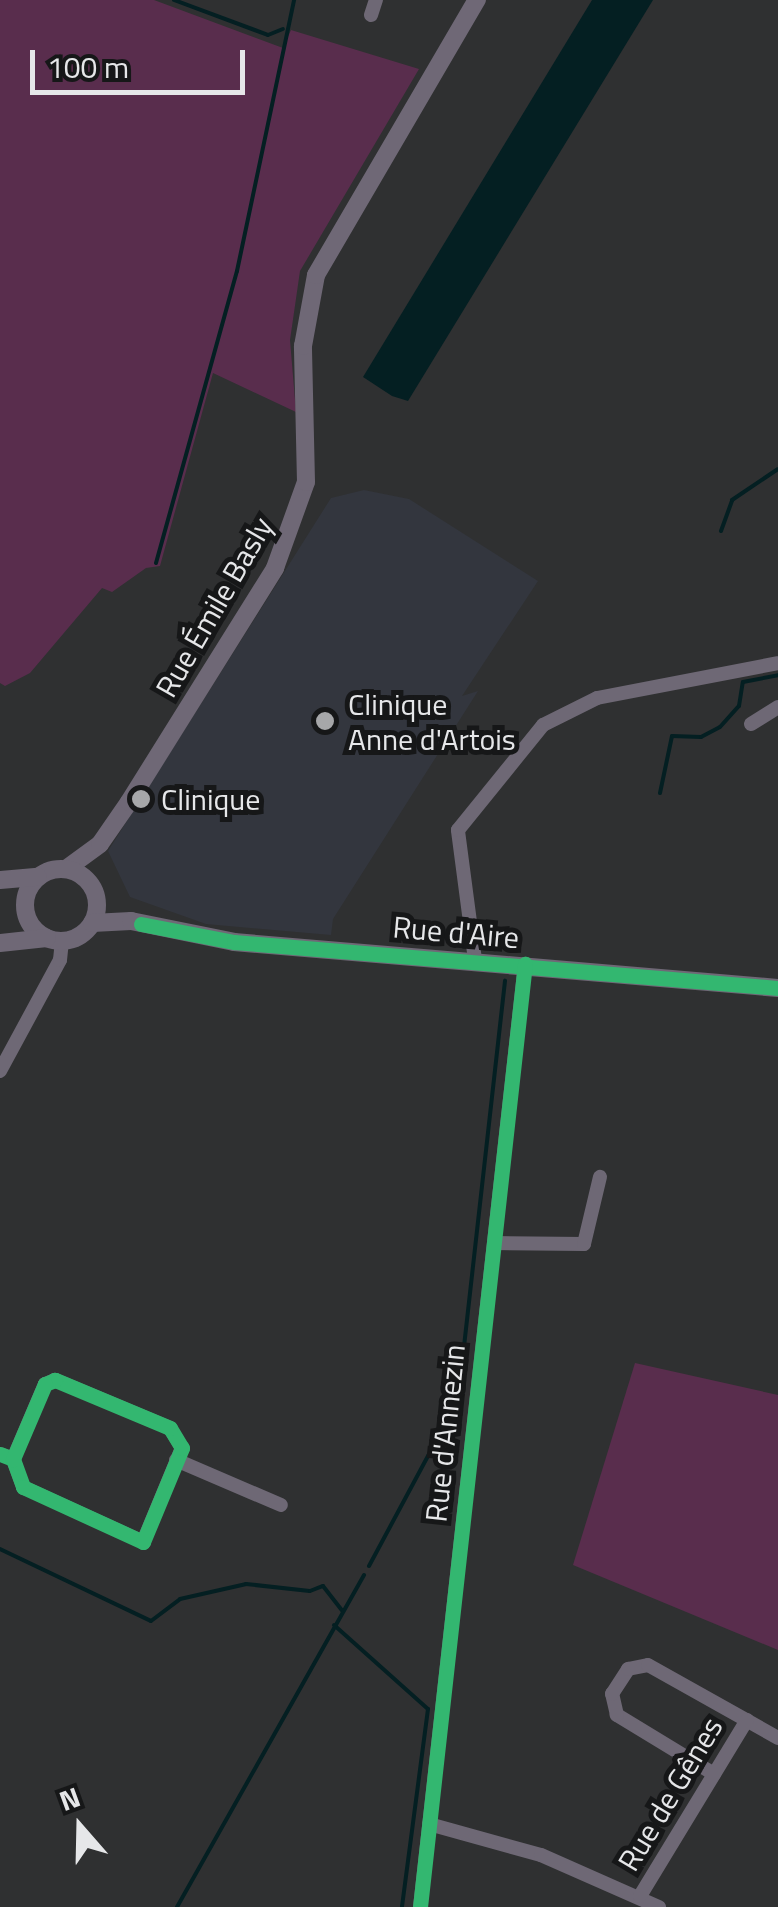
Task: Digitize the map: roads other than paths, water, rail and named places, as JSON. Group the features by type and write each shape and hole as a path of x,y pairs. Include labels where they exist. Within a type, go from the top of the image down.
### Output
{"main road":[{"name":"Rue Émile Basly","path":"66,869 100,844 280,557 306,482 303,346 316,275 478,0"},
{"name":"Rue Émile Basly","path":"92,889 100,844"},
{"path":"0,880 38,878 66,869 92,889 92,923 55,939 0,943"},
{"path":"0,943 26,910 38,878"},
{"name":"Rue d'Aire","path":"92,889 131,921"},
{"path":"0,890 55,939"},
{"name":"Rue d'Aire","path":"92,923 131,921 234,942 476,951 525,964 778,988"}],"street":[{"path":"476,951 458,830 543,725 597,698 778,663"},
{"path":"751,724 778,706"},
{"path":"0,1072 60,960 55,939"},
{"name":"Rue d'Annezin","path":"420,1907 525,964"},
{"path":"494,1243 584,1244 600,1177"},
{"path":"55,1380 170,1428 182,1448 143,1542 22,1488 7,1456 45,1384 55,1380"},
{"path":"176,1460 280,1505"},
{"path":"714,1774 617,1715 612,1706 619,1681 639,1662 778,1738"},
{"name":"Rue de Gênes","path":"640,1896 747,1720"},
{"path":"429,1824 541,1855 660,1907"}],"water":[{"path":"592,0 653,0 408,401 392,396 363,377"}],"waterway":[{"path":"174,0 268,35 283,29"},
{"path":"156,563 237,271 294,0"},
{"path":"721,531 732,500 778,469"},
{"path":"660,793 672,736 701,737 720,727 739,706 743,682 778,675"},
{"path":"369,1566 458,1400 505,981"},
{"path":"0,1549 151,1621 180,1599 246,1584 310,1591 323,1586 342,1610"},
{"path":"177,1907 364,1575"},
{"path":"334,1625 428,1709 402,1907"}],"place":[{"name":"Clinique Anne d'Artois","path":"325,721"},
{"name":"Clinique","path":"141,799"}]}
